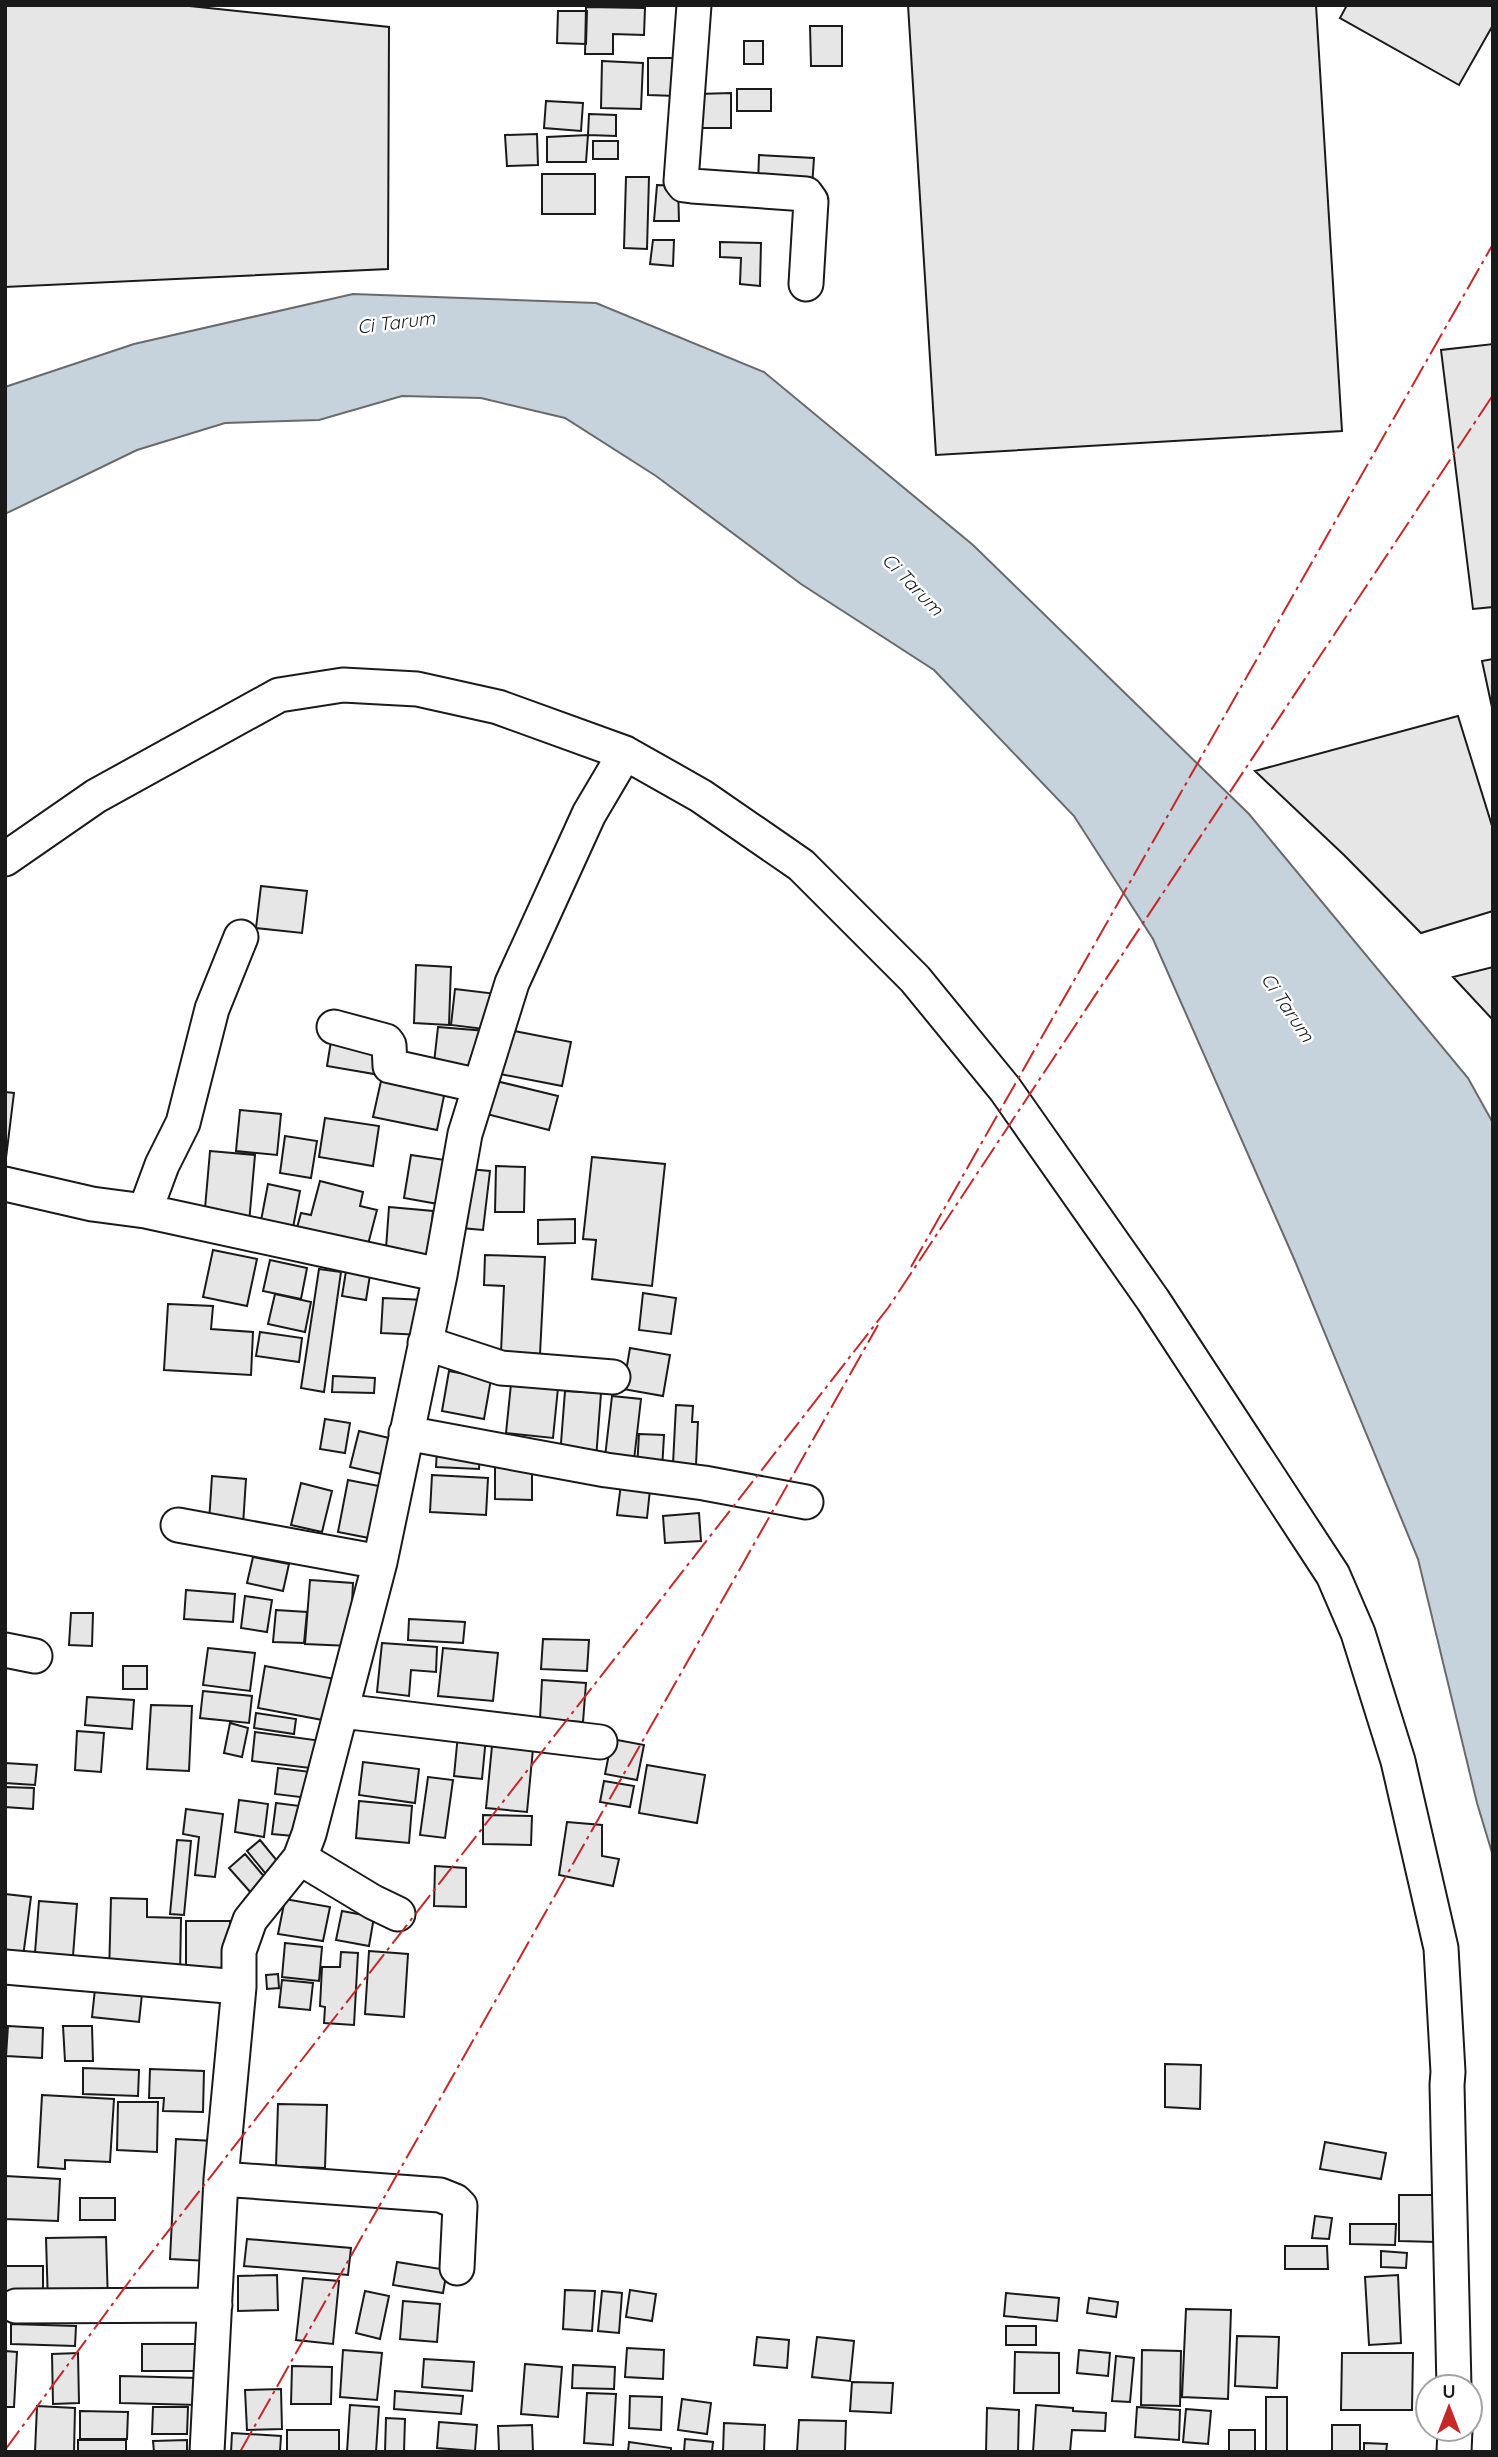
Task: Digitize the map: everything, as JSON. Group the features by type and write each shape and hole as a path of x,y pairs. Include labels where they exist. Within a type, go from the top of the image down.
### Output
{"street":[{"path":"694,5 681,181 692,186 806,194 811,201 806,284"},
{"path":"5,859 96,796 279,695 344,685 417,689 498,706 625,753 701,796 801,865 915,979 1013,1100 1153,1300 1334,1575 1358,1633 1398,1761 1441,1948 1448,2072 1454,2373"},
{"path":"207,2452 221,2179 239,1987 239,1951 250,1920 300,1858 309,1834 380,1562 440,1275 465,1133 498,1020 517,971 589,814 625,753"},
{"path":"145,1211 162,1165 183,1123 212,1009 241,937"},
{"path":"334,1027 386,1041 389,1045 390,1066 480,1086"},
{"path":"5,1184 92,1204 145,1211 440,1275"},
{"path":"425,1343 501,1368 613,1377"},
{"path":"406,1433 606,1470 704,1483 806,1502"},
{"path":"178,1525 380,1562"},
{"path":"342,1711 600,1742"},
{"path":"300,1858 398,1914"},
{"path":"5,1967 239,1987"},
{"path":"221,2179 383,2189 448,2196 460,2206 457,2268"},
{"path":"16,2306 215,2305"}],"water":[{"name":"Ci Tarum","path":"353,294 596,303 764,372 973,545 1249,814 1468,1078 1493,1123 1493,1856 1477,1803 1418,1559 1295,1261 1153,939 1074,816 934,670 801,584 656,476 565,418 481,398 402,396 319,420 225,423 137,450 5,514 5,387 134,344"}],"building":[{"path":"5,5 180,5 389,27 388,269 5,287"},
{"path":"908,5 1316,5 1342,431 936,455"},
{"path":"1347,5 1493,5 1493,25 1459,85 1340,18"},
{"path":"586,7 645,8 644,35 613,34 613,54 585,54"},
{"path":"558,11 587,11 586,44 557,43"},
{"path":"810,26 842,26 842,66 811,66"},
{"path":"744,41 763,41 763,64 744,64"},
{"path":"648,58 677,58 676,96 648,95"},
{"path":"602,61 643,63 641,109 601,108"},
{"path":"737,89 771,89 771,111 737,111"},
{"path":"731,93 731,128 697,128 697,94"},
{"path":"546,101 583,103 581,131 544,128"},
{"path":"589,114 616,115 616,136 588,135"},
{"path":"537,134 538,165 507,166 505,135"},
{"path":"588,135 586,162 547,162 547,137"},
{"path":"593,141 618,141 618,159 593,159"},
{"path":"759,155 814,158 812,187 758,185"},
{"path":"542,174 595,174 595,214 542,214"},
{"path":"626,177 649,177 647,249 624,248"},
{"path":"657,185 678,186 679,221 654,221"},
{"path":"653,240 674,240 673,266 650,264"},
{"path":"720,242 761,243 760,286 740,284 741,258 720,257"},
{"path":"1493,344 1493,607 1473,609 1441,350"},
{"path":"1493,659 1493,712 1482,661"},
{"path":"1458,716 1493,829 1493,911 1421,933 1255,771"},
{"path":"261,886 307,891 302,933 256,928"},
{"path":"416,965 451,967 449,1025 414,1023"},
{"path":"1493,967 1493,1020 1453,977"},
{"path":"455,989 497,994 492,1030 451,1025"},
{"path":"438,1027 486,1031 483,1067 434,1063"},
{"path":"509,1030 571,1042 562,1086 500,1074"},
{"path":"331,1041 378,1049 374,1074 327,1066"},
{"path":"383,1072 446,1086 437,1130 373,1117"},
{"path":"492,1080 558,1096 549,1130 483,1113"},
{"path":"5,1092 14,1093 5,1166"},
{"path":"240,1110 281,1114 277,1155 236,1151"},
{"path":"325,1118 379,1126 373,1166 319,1157"},
{"path":"285,1136 317,1141 311,1178 280,1173"},
{"path":"210,1151 255,1155 249,1223 204,1220"},
{"path":"411,1155 445,1160 438,1204 404,1198"},
{"path":"592,1157 665,1164 652,1286 592,1279 596,1240 583,1239"},
{"path":"496,1166 525,1167 524,1212 495,1212"},
{"path":"468,1169 490,1171 483,1230 461,1228"},
{"path":"320,1181 363,1192 360,1206 377,1210 366,1252 295,1235 301,1213 311,1215"},
{"path":"268,1184 300,1191 291,1238 259,1231"},
{"path":"389,1207 433,1211 428,1266 385,1262"},
{"path":"575,1219 575,1243 538,1244 538,1220"},
{"path":"213,1250 257,1259 247,1306 203,1297"},
{"path":"485,1255 545,1257 540,1354 501,1352 504,1286 484,1285"},
{"path":"270,1260 307,1268 301,1299 263,1291"},
{"path":"319,1269 341,1272 324,1392 301,1388"},
{"path":"346,1271 370,1275 366,1300 342,1296"},
{"path":"643,1293 676,1298 671,1334 639,1330"},
{"path":"275,1294 311,1302 305,1332 268,1324"},
{"path":"383,1298 425,1300 423,1335 381,1333"},
{"path":"168,1304 213,1306 211,1329 253,1332 251,1375 164,1370"},
{"path":"260,1332 302,1338 299,1362 256,1356"},
{"path":"630,1348 670,1355 663,1396 623,1389"},
{"path":"449,1371 491,1379 484,1419 442,1411"},
{"path":"333,1376 375,1378 374,1393 332,1392"},
{"path":"511,1384 558,1388 553,1438 506,1433"},
{"path":"565,1391 601,1393 596,1459 560,1456"},
{"path":"612,1396 641,1399 634,1460 605,1457"},
{"path":"676,1405 693,1406 692,1422 698,1422 696,1465 673,1464"},
{"path":"325,1419 350,1423 345,1453 320,1449"},
{"path":"359,1431 398,1440 390,1476 350,1467"},
{"path":"639,1434 664,1435 662,1470 637,1468"},
{"path":"437,1449 480,1451 479,1469 436,1467"},
{"path":"495,1461 532,1461 532,1500 495,1499"},
{"path":"432,1475 488,1478 486,1515 430,1512"},
{"path":"212,1476 246,1479 243,1525 209,1522"},
{"path":"622,1476 651,1480 647,1518 617,1515"},
{"path":"348,1480 379,1486 369,1538 338,1532"},
{"path":"301,1483 332,1491 322,1532 291,1525"},
{"path":"699,1513 701,1541 665,1543 663,1516"},
{"path":"253,1557 289,1564 283,1591 247,1583"},
{"path":"310,1580 353,1583 350,1646 305,1644"},
{"path":"186,1590 235,1594 233,1622 184,1619"},
{"path":"245,1596 272,1600 267,1632 241,1628"},
{"path":"276,1610 307,1612 304,1643 273,1642"},
{"path":"71,1613 93,1613 92,1646 69,1645"},
{"path":"409,1619 465,1622 463,1643 408,1640"},
{"path":"543,1639 589,1640 587,1671 541,1669"},
{"path":"382,1643 437,1647 436,1672 411,1670 409,1696 377,1692"},
{"path":"208,1648 255,1653 250,1691 203,1685"},
{"path":"443,1648 498,1653 493,1701 438,1696"},
{"path":"123,1666 147,1666 147,1689 123,1689"},
{"path":"265,1666 335,1679 328,1721 258,1708"},
{"path":"542,1680 586,1683 583,1722 540,1719"},
{"path":"203,1691 252,1696 249,1723 200,1718"},
{"path":"87,1697 134,1700 132,1729 85,1725"},
{"path":"151,1705 192,1706 189,1771 147,1769"},
{"path":"256,1713 296,1719 294,1734 254,1728"},
{"path":"230,1723 248,1728 242,1757 224,1753"},
{"path":"77,1731 104,1733 101,1772 75,1770"},
{"path":"255,1732 322,1741 318,1769 252,1761"},
{"path":"458,1734 486,1737 482,1779 454,1776"},
{"path":"612,1739 644,1745 637,1780 605,1774"},
{"path":"492,1746 533,1749 527,1812 486,1808"},
{"path":"363,1762 419,1769 415,1803 359,1795"},
{"path":"5,1763 37,1765 35,1785 5,1783"},
{"path":"647,1765 705,1775 697,1823 639,1813"},
{"path":"278,1768 311,1772 308,1798 275,1794"},
{"path":"428,1777 453,1780 445,1838 420,1835"},
{"path":"604,1781 634,1786 630,1807 600,1802"},
{"path":"5,1787 34,1788 33,1809 5,1807"},
{"path":"239,1800 268,1804 264,1837 235,1832"},
{"path":"359,1801 412,1806 409,1843 356,1838"},
{"path":"276,1803 308,1807 304,1837 272,1834"},
{"path":"186,1809 223,1814 215,1877 195,1875 199,1837 183,1834"},
{"path":"483,1815 532,1816 531,1845 483,1844"},
{"path":"567,1822 602,1825 602,1856 619,1859 613,1886 559,1875"},
{"path":"177,1840 191,1841 184,1915 170,1914"},
{"path":"260,1840 283,1868 270,1879 247,1851"},
{"path":"245,1854 267,1880 252,1894 229,1868"},
{"path":"435,1866 466,1868 466,1907 434,1906"},
{"path":"5,1894 31,1897 23,1957 5,1954"},
{"path":"111,1898 147,1899 147,1917 181,1918 180,1977 109,1976"},
{"path":"285,1899 330,1907 323,1941 278,1934"},
{"path":"39,1901 77,1904 72,1969 34,1966"},
{"path":"342,1911 374,1917 369,1946 336,1940"},
{"path":"186,1921 230,1921 230,1978 186,1978"},
{"path":"285,1943 322,1947 319,1981 282,1977"},
{"path":"369,1951 408,1954 404,2017 365,2014"},
{"path":"341,1952 358,1953 354,2025 324,2023 325,2007 320,2006 322,1967 340,1967"},
{"path":"278,1974 279,1988 267,1989 266,1975"},
{"path":"282,1980 313,1983 310,2010 279,2007"},
{"path":"95,1989 142,1994 139,2022 92,2017"},
{"path":"8,2026 43,2028 42,2058 6,2056"},
{"path":"63,2026 92,2026 93,2061 65,2061"},
{"path":"1165,2064 1201,2065 1200,2109 1165,2107"},
{"path":"83,2068 139,2070 138,2096 83,2094"},
{"path":"150,2069 204,2071 203,2112 163,2111 164,2098 149,2098"},
{"path":"42,2095 114,2099 110,2162 65,2160 65,2169 38,2167"},
{"path":"118,2102 158,2102 157,2152 117,2150"},
{"path":"278,2104 327,2105 325,2168 276,2166"},
{"path":"176,2139 214,2141 209,2261 170,2259"},
{"path":"1325,2142 1386,2153 1381,2179 1320,2169"},
{"path":"5,2176 60,2179 58,2221 5,2219"},
{"path":"1399,2195 1437,2195 1436,2242 1399,2241"},
{"path":"80,2198 115,2198 115,2220 80,2220"},
{"path":"1315,2216 1332,2218 1329,2239 1312,2238"},
{"path":"1350,2224 1396,2224 1395,2245 1350,2244"},
{"path":"106,2237 108,2302 48,2304 46,2238"},
{"path":"247,2239 351,2248 348,2275 244,2266"},
{"path":"1285,2246 1327,2246 1328,2269 1285,2269"},
{"path":"1381,2251 1407,2253 1406,2268 1381,2267"},
{"path":"397,2262 447,2270 443,2293 393,2285"},
{"path":"5,2266 43,2266 43,2302 5,2302"},
{"path":"277,2275 278,2310 238,2311 238,2276"},
{"path":"1398,2275 1401,2343 1369,2345 1365,2277"},
{"path":"303,2278 339,2281 333,2344 296,2340"},
{"path":"565,2290 595,2291 592,2331 563,2329"},
{"path":"630,2290 656,2294 652,2321 626,2317"},
{"path":"365,2291 389,2296 380,2339 356,2333"},
{"path":"602,2291 622,2293 619,2333 598,2331"},
{"path":"1006,2293 1059,2298 1057,2321 1004,2316"},
{"path":"1089,2298 1118,2302 1116,2317 1087,2313"},
{"path":"403,2301 440,2304 437,2342 400,2339"},
{"path":"1186,2309 1231,2310 1228,2399 1182,2397"},
{"path":"11,2324 76,2326 75,2346 11,2344"},
{"path":"1006,2326 1036,2326 1036,2345 1006,2345"},
{"path":"1237,2336 1279,2337 1277,2388 1235,2386"},
{"path":"757,2337 789,2340 787,2368 754,2365"},
{"path":"817,2337 854,2341 850,2381 812,2377"},
{"path":"142,2344 200,2344 200,2371 142,2371"},
{"path":"627,2348 664,2350 663,2379 625,2377"},
{"path":"343,2350 382,2353 377,2400 340,2397"},
{"path":"1079,2350 1110,2353 1108,2376 1077,2373"},
{"path":"1142,2350 1181,2351 1180,2406 1141,2405"},
{"path":"5,2351 17,2352 14,2407 5,2407"},
{"path":"1015,2352 1059,2353 1059,2393 1014,2393"},
{"path":"78,2353 79,2403 53,2404 52,2354"},
{"path":"1342,2353 1413,2353 1412,2410 1341,2410"},
{"path":"1116,2356 1134,2358 1130,2402 1112,2401"},
{"path":"424,2359 474,2362 472,2391 422,2387"},
{"path":"525,2364 562,2367 558,2417 521,2414"},
{"path":"573,2365 615,2367 614,2389 572,2388"},
{"path":"292,2366 332,2367 331,2404 291,2404"},
{"path":"120,2376 199,2378 198,2405 120,2403"},
{"path":"852,2382 893,2383 891,2413 850,2411"},
{"path":"281,2389 282,2429 247,2430 245,2390"},
{"path":"395,2391 463,2396 461,2414 394,2409"},
{"path":"587,2393 616,2394 613,2445 584,2443"},
{"path":"630,2396 662,2397 661,2430 629,2428"},
{"path":"1266,2397 1287,2397 1287,2452 1266,2452"},
{"path":"682,2399 711,2403 707,2434 678,2430"},
{"path":"350,2405 379,2407 376,2452 347,2452"},
{"path":"1036,2405 1106,2413 1105,2431 1072,2430 1070,2452 1033,2452"},
{"path":"37,2406 75,2408 74,2452 35,2452"},
{"path":"153,2407 188,2407 187,2434 152,2434"},
{"path":"1137,2407 1180,2410 1179,2440 1135,2437"},
{"path":"987,2408 1019,2410 1018,2452 986,2452"},
{"path":"1186,2409 1211,2411 1208,2444 1183,2442"},
{"path":"80,2411 128,2412 127,2439 80,2439"},
{"path":"386,2418 405,2419 404,2452 385,2452"},
{"path":"799,2420 846,2421 845,2452 797,2452"},
{"path":"439,2422 477,2425 475,2451 437,2448"},
{"path":"724,2423 765,2425 764,2452 723,2452"},
{"path":"532,2425 533,2452 499,2452 498,2426"},
{"path":"1332,2425 1360,2425 1360,2452 1332,2452"},
{"path":"287,2430 339,2430 339,2452 287,2452"},
{"path":"1229,2430 1255,2430 1255,2452 1229,2452"},
{"path":"232,2433 281,2436 280,2452 231,2452"},
{"path":"685,2439 713,2442 712,2452 684,2452"},
{"path":"78,2440 126,2440 126,2452 78,2452"},
{"path":"187,2440 187,2452 154,2452 153,2441"},
{"path":"629,2442 671,2448 671,2452 628,2452"},
{"path":"1364,2443 1387,2444 1386,2452 1364,2452"}],"power":[{"path":"911,1267 1493,244"},
{"path":"5,2450 134,2275 888,1308 1493,395"},
{"path":"240,2452 878,1325"}]}
